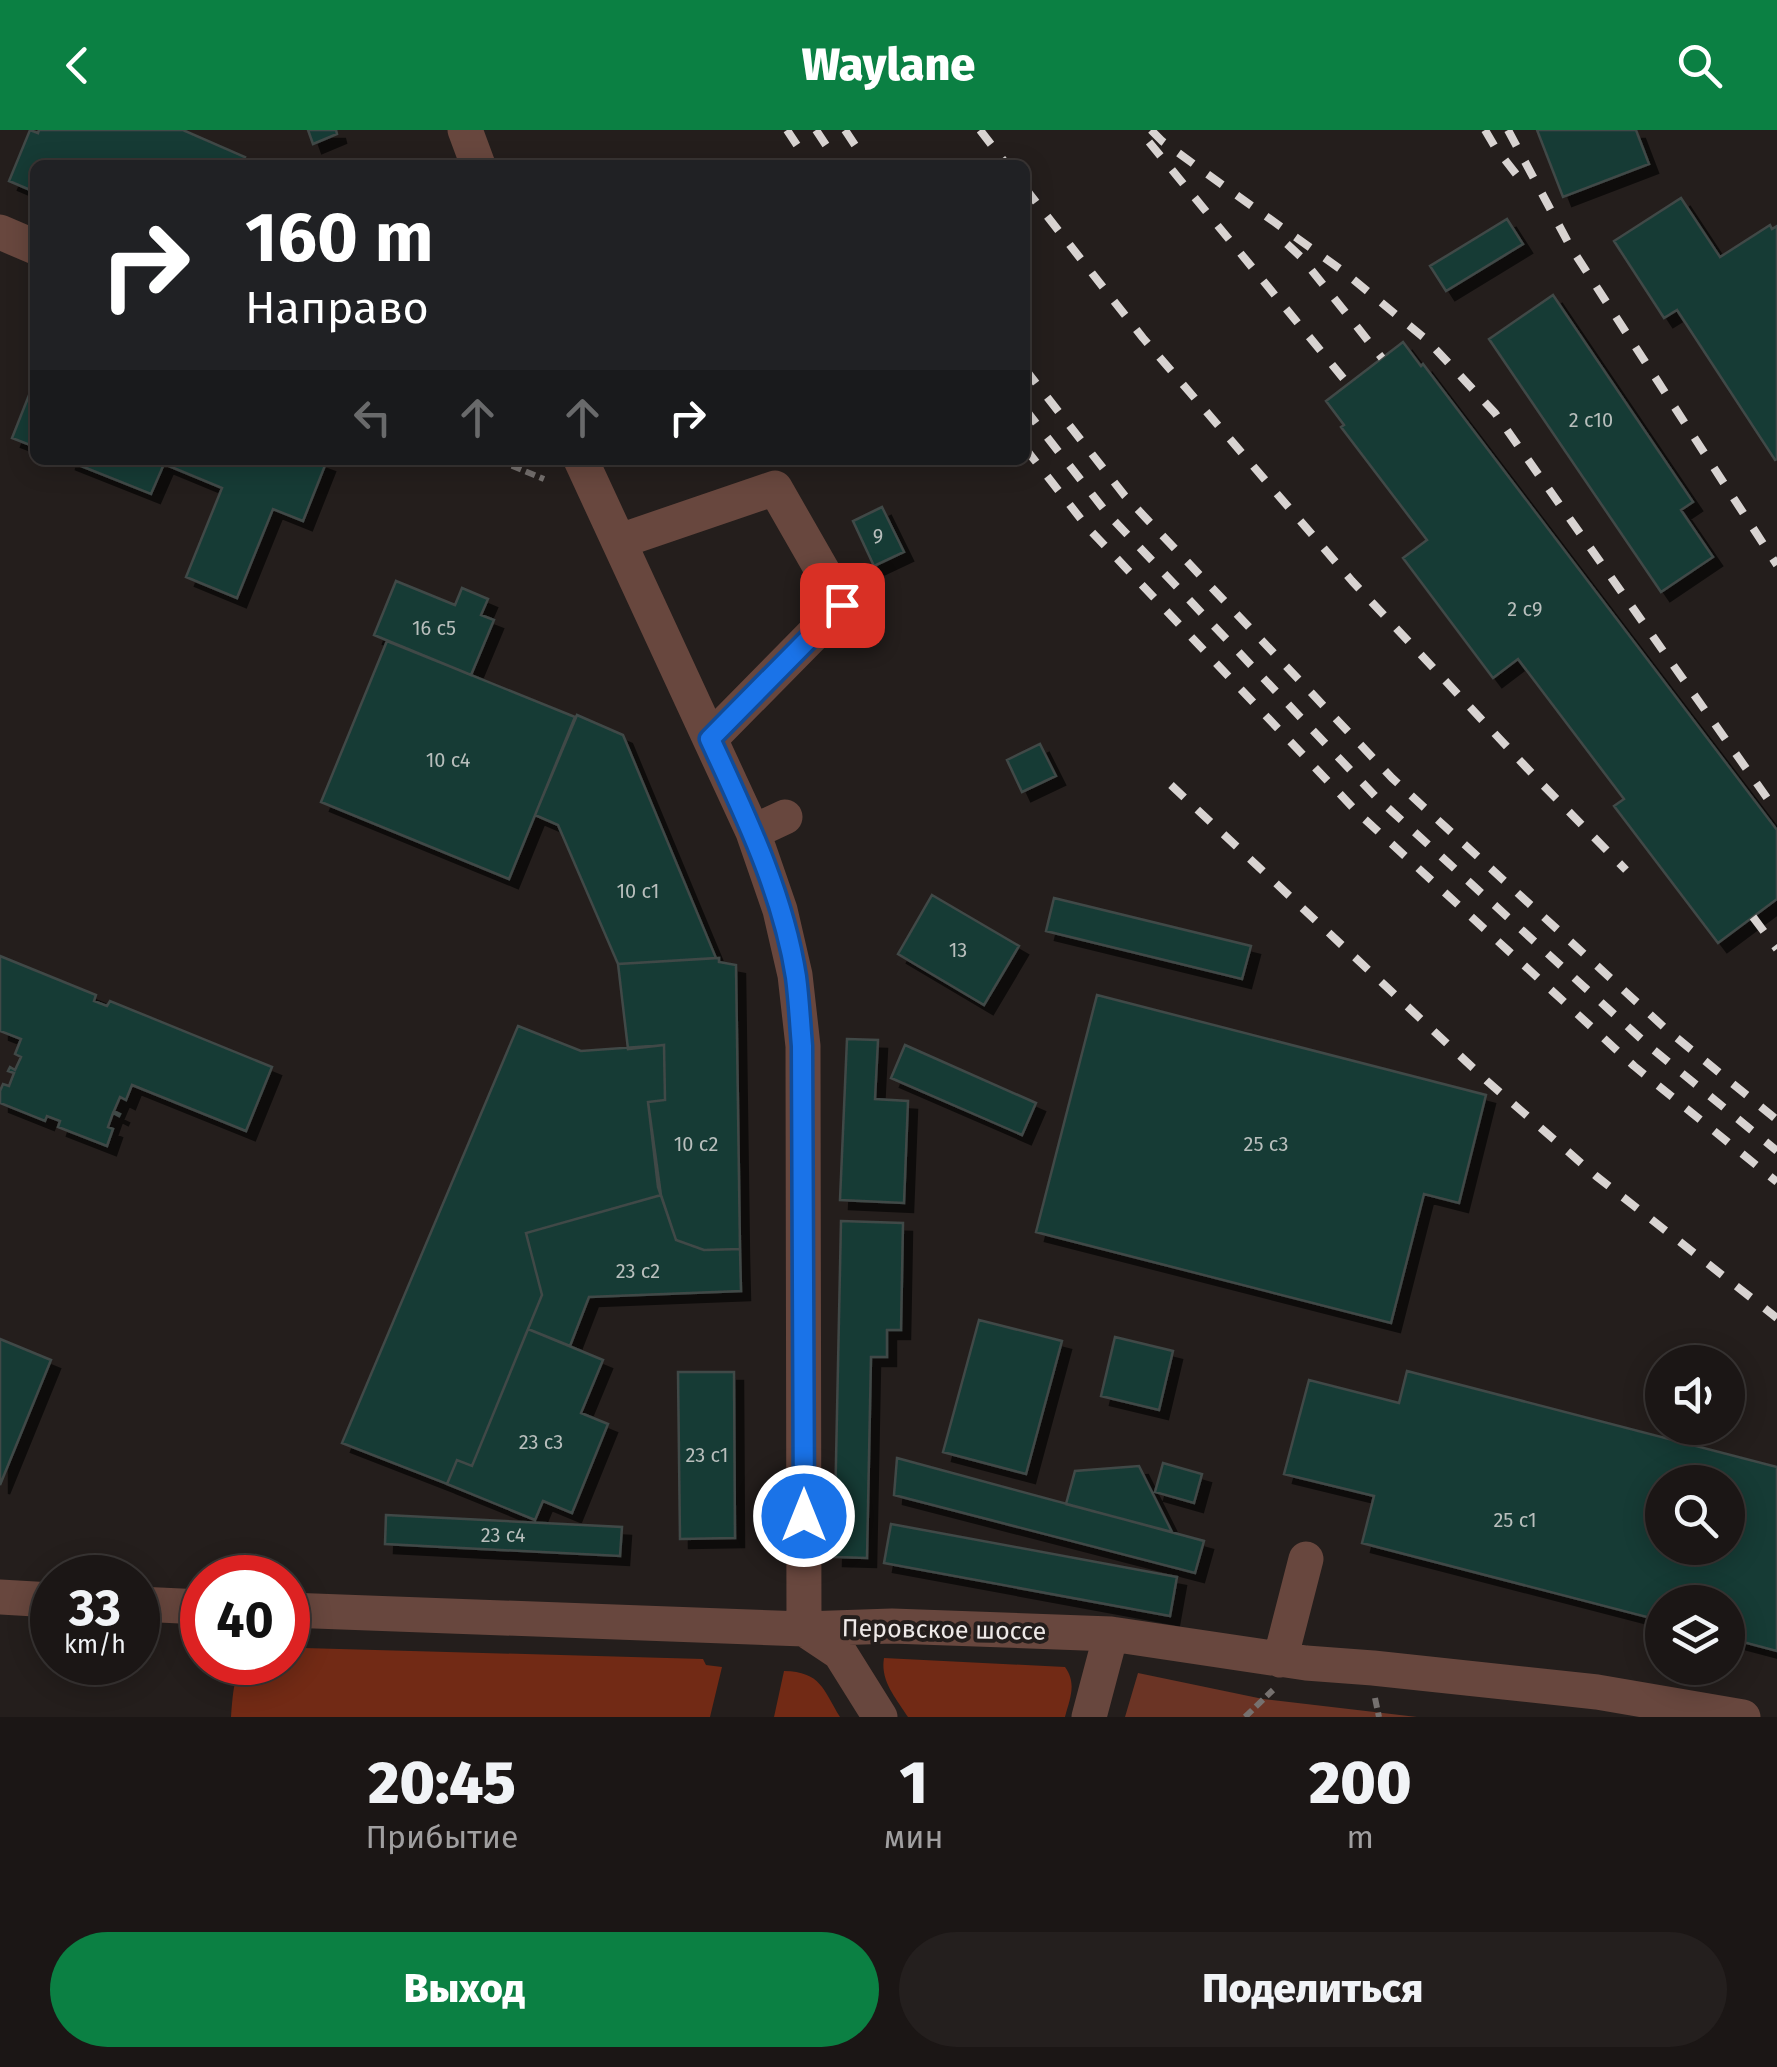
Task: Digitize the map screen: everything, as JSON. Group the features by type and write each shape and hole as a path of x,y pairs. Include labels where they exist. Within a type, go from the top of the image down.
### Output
{"street":[{"path":"465,130 476,160"},
{"path":"0,232 30,245"},
{"path":"567,467 620,541 752,832 780,910 792,959 802,1046 804,1630 840,1653 880,1717"},
{"path":"620,541 775,488 842,605 710,739"},
{"path":"752,832 785,817"},
{"path":"1279,1672 1306,1560"},
{"path":"0,1596 30,1598"},
{"name":"Перовское шоссе","path":"310,1611 804,1630 892,1626 1110,1634 1279,1672 1743,1717"},
{"path":"1089,1717 1110,1634"}],"path":[{"path":"1245,1717 1279,1672"}],"shaded area":[{"path":"310,1648 703,1659 706,1665 722,1667 710,1717 231,1717 234,1686 310,1685"},
{"path":"884,1658 1065,1667 1072,1685 1065,1717 908,1717 887,1682"},
{"path":"784,1671 813,1679 825,1690 840,1717 774,1717"},
{"path":"1138,1673 1263,1699 1417,1717 1125,1717"}],"building":[{"path":"30,130 183,130 245,157 30,160 30,190 9,181"},
{"path":"308,130 336,130 337,134 313,144"},
{"path":"1537,130 1636,130 1649,164 1563,197"},
{"path":"1681,198 1720,257 1770,225 1772,229 1777,226 1775,460 1677,310 1664,318 1614,241"},
{"path":"1507,219 1523,244 1446,291 1430,266"},
{"path":"1553,295 1693,502 1681,510 1713,557 1661,592 1489,339"},
{"path":"1403,342 1777,830 1777,899 1718,943 1614,806 1624,799 1518,659 1493,678 1403,558 1427,540 1341,427 1344,425 1326,401"},
{"path":"30,393 30,445 12,438"},
{"path":"78,465 164,465 151,494"},
{"path":"166,465 325,465 303,521 273,509 237,598 186,577 222,488"},
{"path":"882,507 904,552 874,566 853,521"},
{"path":"396,581 455,605 462,588 488,599 481,615 494,620 471,675 374,635"},
{"path":"387,641 575,717 509,879 321,802"},
{"path":"577,715 623,735 716,958 618,964 558,825 535,815"},
{"path":"1040,744 1056,776 1022,792 1007,760"},
{"path":"932,895 1019,946 984,1005 898,954"},
{"path":"1054,898 1251,946 1242,979 1046,931"},
{"path":"0,956 96,995 94,1001 107,1006 110,1001 272,1067 246,1131 132,1085 126,1100 120,1097 114,1111 119,1116 113,1113 107,1146 58,1127 60,1121 47,1116 45,1121 0,1103 3,1084 9,1086 14,1073 8,1071 10,1067 15,1070 21,1057 15,1054 21,1039 0,1031"},
{"path":"719,958 719,962 736,965 740,1249 704,1250 676,1240 658,1187 648,1102 665,1100 664,1045 628,1049 618,964"},
{"path":"1097,995 1486,1095 1459,1203 1424,1194 1391,1323 1036,1232"},
{"path":"518,1026 581,1051 664,1045 665,1100 648,1102 661,1195 526,1233 542,1295 472,1466 457,1460 447,1484 342,1443"},
{"path":"847,1039 878,1040 875,1099 908,1101 904,1203 840,1200"},
{"path":"905,1045 1036,1103 1022,1135 891,1078"},
{"path":"661,1195 676,1240 704,1250 740,1249 741,1291 589,1297 570,1346 528,1329 542,1295 526,1233"},
{"path":"841,1221 903,1223 901,1330 887,1330 887,1357 871,1357 867,1558 834,1557"},
{"path":"979,1320 1062,1341 1026,1474 943,1452"},
{"path":"528,1329 603,1360 581,1413 608,1424 572,1513 543,1501 535,1520 447,1484 457,1460 472,1466"},
{"path":"1115,1337 1173,1351 1159,1410 1101,1396"},
{"path":"0,1339 51,1360 0,1485"},
{"path":"1407,1371 1645,1433 1645,1445 1692,1445 1777,1467 1777,1651 1745,1643 1745,1585 1645,1585 1645,1617 1362,1543 1374,1496 1284,1474 1309,1380 1399,1403"},
{"path":"678,1372 734,1372 735,1538 680,1539"},
{"path":"897,1458 1204,1541 1195,1573 894,1495"},
{"path":"1163,1463 1202,1474 1194,1503 1155,1492"},
{"path":"1139,1466 1172,1532 1066,1504 1075,1471"},
{"path":"386,1515 622,1527 620,1556 385,1544"},
{"path":"891,1524 1177,1577 1170,1616 884,1563"}],"railway":[{"path":"787,130 807,160"},
{"path":"816,130 836,160"},
{"path":"845,130 865,160"},
{"path":"980,130 1003,160"},
{"path":"1151,130 1343,271 1428,341 1495,413 1777,812"},
{"path":"1485,130 1523,183"},
{"path":"1508,130 1570,246 1777,565"},
{"path":"1149,142 1348,384"},
{"path":"1030,194 1143,338 1352,581 1626,870"},
{"path":"1287,244 1382,358"},
{"path":"1030,375 1125,496 1392,778 1666,1029 1777,1120"},
{"path":"1030,415 1106,512 1375,796 1650,1047 1777,1151"},
{"path":"1030,454 1088,528 1358,813 1634,1066 1777,1182"},
{"path":"1171,785 1487,1081 1596,1176 1777,1318"},
{"path":"1753,917 1777,949"}],"route":[{"path":"804,1516 802,1046 796,975 780,910 752,832 710,739 842,605"}]}
